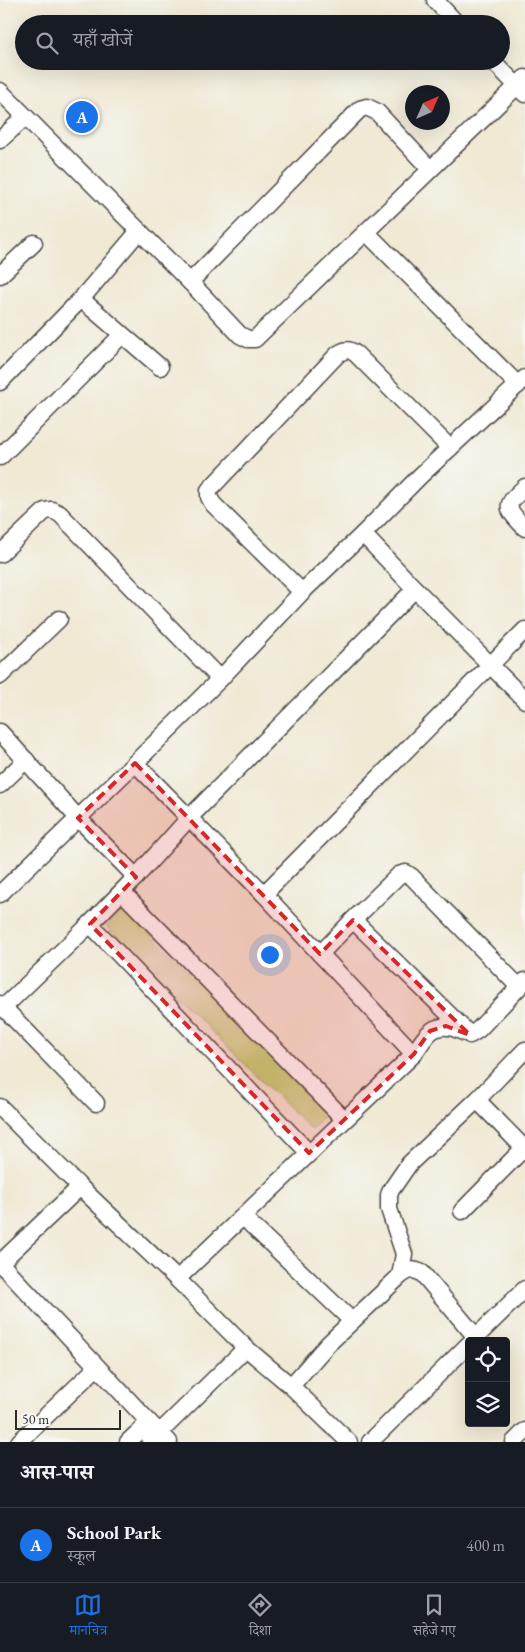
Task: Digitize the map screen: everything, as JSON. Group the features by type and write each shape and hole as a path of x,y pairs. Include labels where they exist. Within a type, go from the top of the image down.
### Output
{"street":[{"path":"435,0 449,15"},
{"path":"0,91 240,334 248,339 255,339 430,169 522,86 504,70"},
{"path":"190,282 360,109 367,107 377,112 430,169"},
{"path":"0,140 24,117"},
{"path":"0,382 81,299 139,231"},
{"path":"0,894 220,679 302,592 450,448 522,382 366,232"},
{"path":"0,275 34,242"},
{"path":"81,299 160,367"},
{"path":"0,457 122,335"},
{"path":"302,592 213,504 208,497 209,490 338,354 350,349 356,354 450,448"},
{"path":"525,487 512,499 509,504 509,510 525,528"},
{"path":"1,552 45,511 52,510 60,514 220,679"},
{"path":"363,534 525,700"},
{"path":"96,1103 2,1006 122,892 189,818 415,589"},
{"path":"0,676 60,619"},
{"path":"264,894 525,630"},
{"path":"0,732 78,818 136,876"},
{"path":"0,785 26,760"},
{"path":"135,763 264,894 414,1054"},
{"path":"320,954 399,875 406,873 522,984 478,1030 470,1035"},
{"path":"122,892 344,1118"},
{"path":"353,920 470,1035"},
{"path":"90,924 309,1154"},
{"path":"178,1279 344,1118 414,1054 430,1031 437,1027 446,1026 453,1027 470,1035"},
{"path":"400,1276 404,1254 389,1209 391,1190 409,1164 477,1100 525,1050"},
{"path":"462,1212 525,1148 477,1100"},
{"path":"0,1107 80,1187 178,1279 246,1348 291,1386 349,1442"},
{"path":"80,1187 0,1263 97,1367 157,1435"},
{"path":"243,1216 351,1320"},
{"path":"291,1386 351,1320 407,1271 414,1270 422,1273 470,1337"},
{"path":"475,1337 525,1288"},
{"path":"370,1442 465,1347"},
{"path":"128,1442 157,1435 246,1348"},
{"path":"19,1442 97,1367"},
{"path":"514,1442 525,1432"}],"highlighted area":[{"path":"135,763 320,954 353,920 470,1035 446,1026 430,1031 414,1054 309,1153 90,924 136,877 78,818"}],"green space":[{"path":"125,908 329,1112 311,1130 106,926"}],"place":[{"name":"School Park","path":"82,117"}]}
